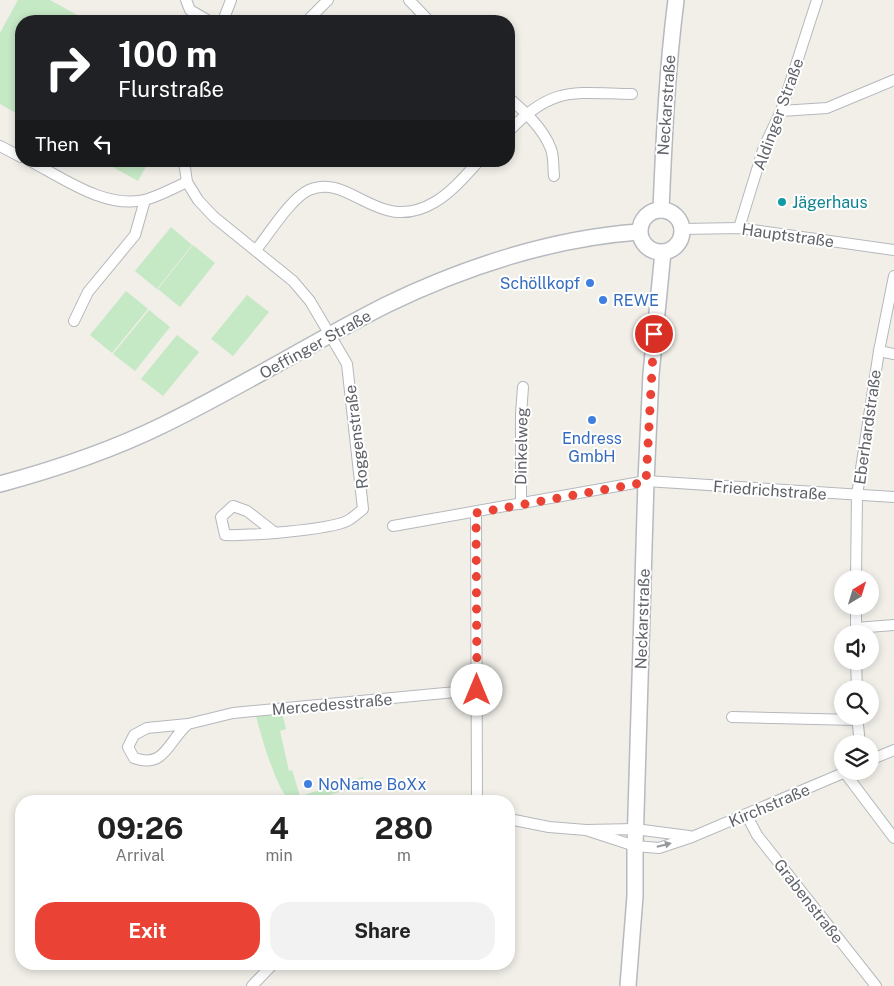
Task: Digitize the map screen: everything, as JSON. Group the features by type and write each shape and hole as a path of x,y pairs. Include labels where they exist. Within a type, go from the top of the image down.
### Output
{"main road":[{"name":"Neckarstraße","path":"661,210 663,130 669,52 676,0"},
{"path":"661,210 667,211 678,218 682,230 677,245 663,252 647,247 641,240 639,232 645,216 661,210"},
{"name":"Oeffinger Straße","path":"0,484 84,459 123,444 173,420 386,305 452,276 544,248 594,237 639,232"},
{"name":"Neckarstraße","path":"628,986 635,896 646,482 651,374 663,252"}],"street":[{"path":"186,0 190,10 199,15"},
{"path":"225,15 231,0"},
{"path":"313,15 328,0"},
{"path":"409,0 423,15"},
{"name":"Aldinger Straße","path":"740,228 764,147 781,111 817,0"},
{"path":"781,111 827,108 894,80"},
{"path":"515,125 526,113 545,100 562,94 632,94"},
{"path":"515,103 526,113 544,135 552,150 554,176"},
{"path":"0,146 15,154"},
{"path":"42,167 109,199 124,202 145,200 186,182"},
{"path":"185,167 186,182 198,200 214,217 293,281 310,301 332,335"},
{"path":"256,250 294,202 308,191 320,187 336,188 382,210 412,211 433,204 448,194 473,167"},
{"path":"74,321 88,292 134,235 145,200"},
{"name":"Hauptstraße","path":"682,230 740,228 894,250"},
{"name":"Eberhardstraße","path":"856,570 857,495 878,351 894,276"},
{"name":"Roggenstraße","path":"274,532 247,511 233,506 221,517 225,535 274,532 332,525 348,521 363,509 347,364 332,335"},
{"path":"878,351 894,354"},
{"name":"Dinkelweg","path":"521,504 520,414 523,387"},
{"name":"Friedrichstraße","path":"393,526 646,482 894,497"},
{"path":"476,513 477,795"},
{"path":"879,627 894,625"},
{"name":"Mercedesstraße","path":"188,724 179,732 157,760 147,762 134,758 128,747 134,735 146,728 188,724 233,713 477,690"},
{"path":"732,717 834,718"},
{"path":"879,756 894,750"},
{"name":"Kirchstraße","path":"586,830 635,846 659,848 692,837 834,777"},
{"name":"Kirchstraße","path":"853,780 894,838"},
{"name":"Grabenstraße","path":"746,814 757,835 876,986"},
{"path":"515,820 549,827 586,830 636,829 692,837"},
{"path":"252,986 267,970"}],"green space":[{"path":"18,0 50,0 77,15 15,15 15,113 0,104 0,33"},
{"path":"113,167 146,167 138,181"},
{"path":"171,227 192,245 157,289 135,271"},
{"path":"193,245 215,263 180,307 158,289"},
{"path":"126,291 148,309 112,353 90,335"},
{"path":"247,295 269,312 233,356 211,339"},
{"path":"149,310 170,327 135,371 113,354"},
{"path":"177,335 199,352 163,396 141,379"},
{"path":"281,709 286,729 280,731 289,771 292,770 300,795 284,795 283,793 264,746 255,712"},
{"path":"363,777 365,784 329,795 303,795"}],"place":[{"name":"Jägerhaus","path":"782,202"},
{"name":"Schöllkopf","path":"590,283"},
{"name":"REWE","path":"603,300"},
{"name":"Endress GmbH","path":"592,420"},
{"name":"NoName BoXx","path":"308,784"}],"route":[{"path":"477,690 476,513 646,482 654,334"}]}
